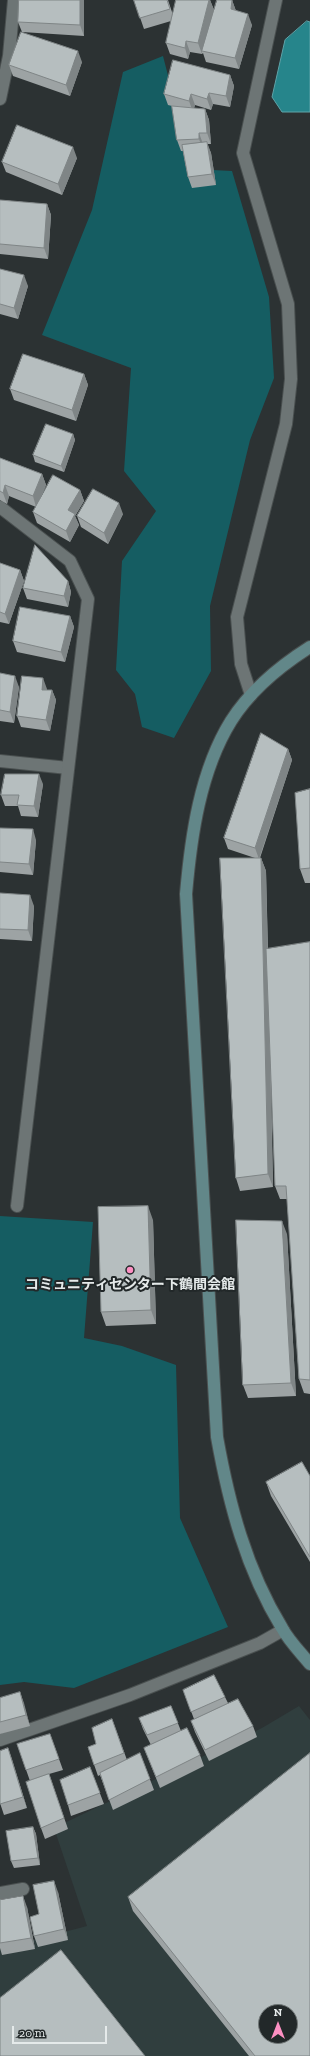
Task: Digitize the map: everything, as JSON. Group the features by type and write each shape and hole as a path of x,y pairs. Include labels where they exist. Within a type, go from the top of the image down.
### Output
{"street":[{"path":"0,99 9,56 14,0"},
{"path":"251,695 241,664 237,617 286,424 291,379 288,304 243,153 276,0"},
{"path":"0,507 70,561 88,599 18,1206"},
{"path":"310,647 287,661 251,695 231,722 215,755 198,806 190,847 186,894 217,1437 225,1482 239,1536 261,1590 283,1630 310,1664"},
{"path":"0,761 68,768"},
{"path":"0,1740 130,1695 260,1642 283,1630"},
{"path":"0,1893 23,1889"}],"shaded area":[{"path":"307,21 310,22 310,112 282,112 272,97 285,40"},
{"path":"163,56 192,169 232,171 269,297 274,378 250,440 210,606 211,671 174,738 142,727 135,694 116,670 122,561 156,511 124,471 131,368 42,335 92,210 123,72"},
{"path":"0,1216 93,1222 84,1338 122,1346 176,1365 180,1518 228,1627 74,1688 24,1682 0,1685"},
{"path":"299,1706 310,1720 310,2056 0,2056 0,1949 87,1926 54,1828 262,1728"}],"building":[{"path":"19,0 80,0 80,25 18,22"},
{"path":"134,0 167,0 170,9 140,18"},
{"path":"176,0 209,0 198,43 186,41 185,48 166,43"},
{"path":"217,0 232,0 231,9 248,14 235,58 202,51"},
{"path":"21,32 78,51 66,85 9,65"},
{"path":"173,60 230,75 226,96 209,93 207,99 191,94 189,101 164,94"},
{"path":"172,106 205,109 207,133 199,133 199,139 177,140"},
{"path":"17,125 73,147 58,184 2,162"},
{"path":"207,142 212,174 188,177 182,145"},
{"path":"0,200 47,204 44,248 0,244"},
{"path":"0,269 24,275 14,308 0,304"},
{"path":"23,354 84,374 72,410 10,389"},
{"path":"46,424 73,434 61,466 33,455"},
{"path":"0,458 42,474 33,496 5,485 3,493 0,491"},
{"path":"53,475 80,490 68,510 75,514 66,531 33,512"},
{"path":"93,489 119,503 104,533 77,516"},
{"path":"35,545 68,581 64,596 23,588"},
{"path":"0,563 20,570 5,614 0,612"},
{"path":"20,607 70,616 61,652 13,641"},
{"path":"0,673 15,676 10,712 0,710"},
{"path":"22,676 43,678 42,690 52,690 46,720 17,716"},
{"path":"261,733 288,749 255,848 224,838"},
{"path":"5,774 39,774 34,806 17,805 19,795 1,795"},
{"path":"310,789 310,868 300,869 295,793"},
{"path":"0,828 33,829 29,864 0,862"},
{"path":"220,858 261,858 268,1174 236,1178"},
{"path":"0,893 30,895 28,930 0,929"},
{"path":"310,942 310,1380 299,1379 286,1186 275,1186 266,949"},
{"path":"148,1206 151,1310 101,1312 98,1207"},
{"path":"236,1220 282,1221 291,1383 243,1385"},
{"path":"302,1462 310,1476 310,1557 266,1482"},
{"path":"214,1675 225,1697 191,1712 183,1690"},
{"path":"20,1692 26,1715 0,1722 0,1698"},
{"path":"238,1699 253,1726 205,1750 191,1721"},
{"path":"171,1706 178,1723 147,1735 139,1718"},
{"path":"112,1719 124,1753 94,1765 88,1747 96,1744 92,1728"},
{"path":"187,1728 200,1755 156,1777 144,1748"},
{"path":"50,1734 59,1759 26,1770 17,1744"},
{"path":"8,1748 23,1797 0,1804 0,1751"},
{"path":"140,1753 150,1779 109,1800 100,1773"},
{"path":"310,1753 310,2056 255,2056 128,1897"},
{"path":"90,1767 100,1793 68,1805 60,1780"},
{"path":"49,1774 64,1818 41,1828 26,1782"},
{"path":"33,1827 38,1858 11,1861 6,1831"},
{"path":"54,1881 64,1929 34,1936 30,1917 39,1914 33,1885"},
{"path":"23,1896 31,1938 0,1943 0,1900"},
{"path":"61,1950 145,2056 0,2056 0,1998"}],"place":[{"name":"コミュニティセンター下鶴間会館","path":"130,1270"}]}
